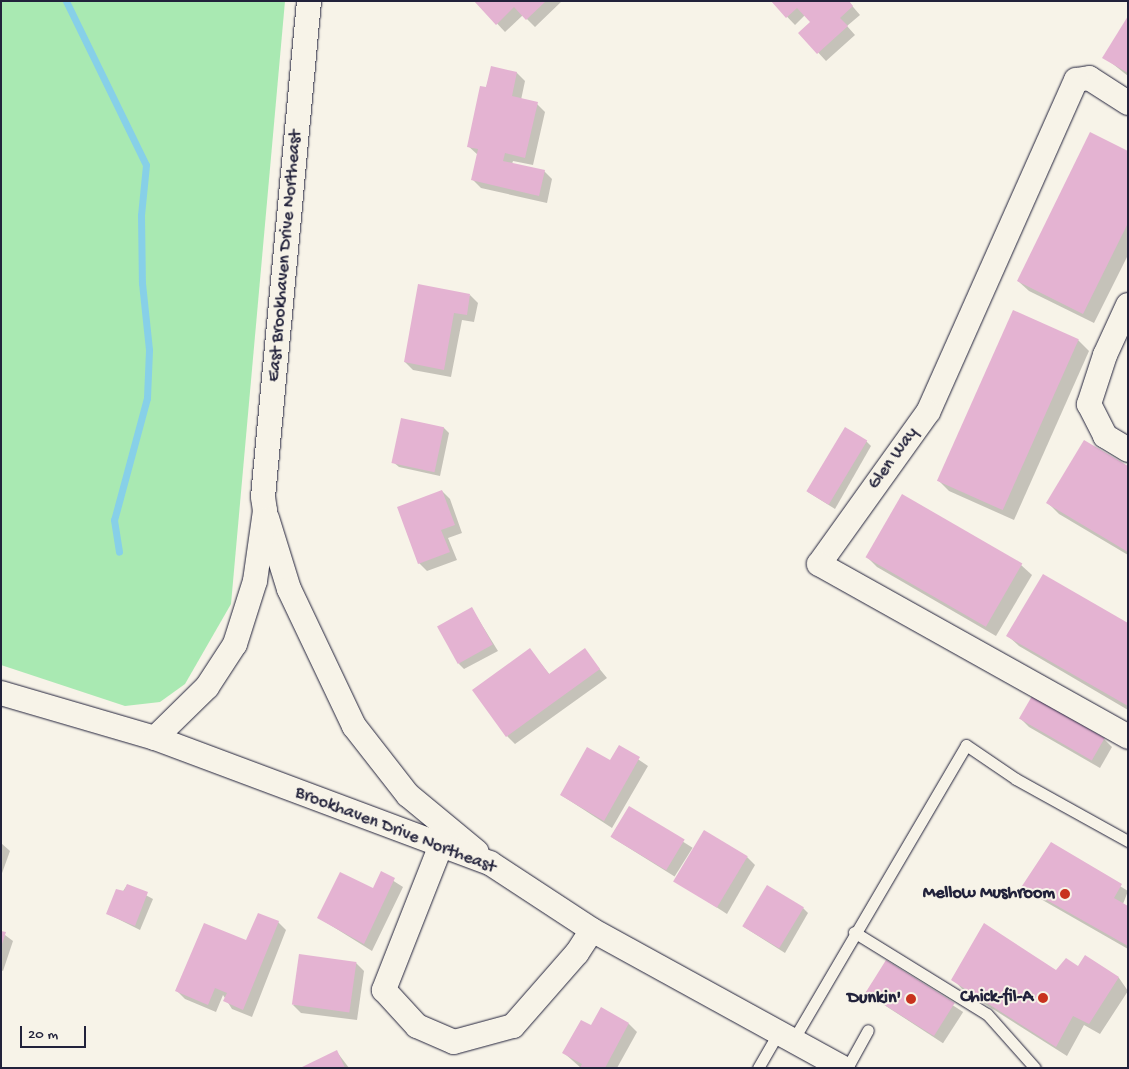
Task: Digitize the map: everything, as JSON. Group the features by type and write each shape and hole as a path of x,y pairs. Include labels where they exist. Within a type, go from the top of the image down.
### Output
{"street":[{"name":"East Brookhaven Drive Northeast","path":"155,738 207,687 235,644 255,581 265,511 264,487 309,1"},
{"name":"Glen Way","path":"1128,103 1089,78 1076,80 928,412 819,564 1128,737"},
{"path":"1128,305 1105,355 1089,404 1105,436 1128,450"},
{"name":"East Brookhaven Drive Northeast","path":"265,511 289,589 354,726 408,795 490,863"},
{"name":"Brookhaven Drive Northeast","path":"1,693 155,738 490,863 592,930 785,1038 845,1068"},
{"path":"441,845 384,990 417,1026 454,1042 513,1026 577,953 592,930"}],"lane":[{"path":"758,1068 785,1038 854,932 966,745 1016,779 1128,841"},
{"path":"854,932 987,1014 1035,1068"},
{"path":"845,1068 868,1030"}],"green space":[{"path":"1,1 285,1 231,604 185,684 160,702 125,706 1,665"}],"building":[{"path":"474,1 546,1 526,20 514,7 496,25"},
{"path":"771,1 849,1 853,6 840,18 848,26 817,54 798,33 810,22 797,8 786,18"},
{"path":"1128,16 1128,73 1102,58"},
{"path":"491,66 517,72 512,96 538,102 525,158 505,153 503,161 545,170 539,196 471,180 478,149 467,147 480,86 486,87"},
{"path":"1090,132 1128,151 1128,223 1083,314 1017,281"},
{"path":"418,284 470,294 467,315 454,313 444,370 404,362"},
{"path":"1013,310 1079,339 1003,510 937,481"},
{"path":"401,418 444,427 434,472 391,463"},
{"path":"845,427 867,440 829,505 806,491"},
{"path":"1084,440 1128,466 1128,552 1046,503"},
{"path":"442,490 455,525 441,530 450,552 418,564 397,507"},
{"path":"902,494 1022,564 986,627 866,557"},
{"path":"1043,574 1128,623 1128,706 1006,636"},
{"path":"472,607 493,645 458,664 437,626"},
{"path":"530,648 549,674 585,648 600,669 506,737 472,690"},
{"path":"1032,696 1105,738 1092,761 1019,719"},
{"path":"619,745 640,757 604,821 560,795 587,747 610,760"},
{"path":"629,806 685,839 666,870 610,837"},
{"path":"704,830 748,856 717,908 673,881"},
{"path":"1051,842 1122,884 1114,898 1128,906 1128,946 1022,886"},
{"path":"381,871 395,878 364,944 317,918 340,872 373,888"},
{"path":"127,884 148,892 135,926 106,914 116,889 124,891"},
{"path":"767,885 804,907 779,948 742,926"},
{"path":"258,913 279,921 243,1010 223,1001 227,993 215,988 208,1005 175,991 204,923 246,940"},
{"name":"Chick-fil-A","path":"984,923 1056,970 1066,958 1078,966 1085,955 1119,977 1089,1024 1073,1016 1056,1047 951,980"},
{"path":"1,931 6,932 2,944 1,944"},
{"path":"299,954 356,962 349,1013 292,1005"},
{"name":"Dunkin'","path":"886,960 955,1003 934,1036 865,993"},
{"path":"601,1007 629,1023 605,1068 580,1068 582,1064 562,1053 581,1020 591,1025"},
{"path":"337,1050 345,1068 300,1068"}],"waterway":[{"path":"66,1 146,165 141,215 142,283 149,350 147,398 114,520 119,552"}],"place":[{"name":"Mellow Mushroom","path":"1065,894"},
{"name":"Chick-fil-A","path":"1043,998"},
{"name":"Dunkin'","path":"911,999"}]}
